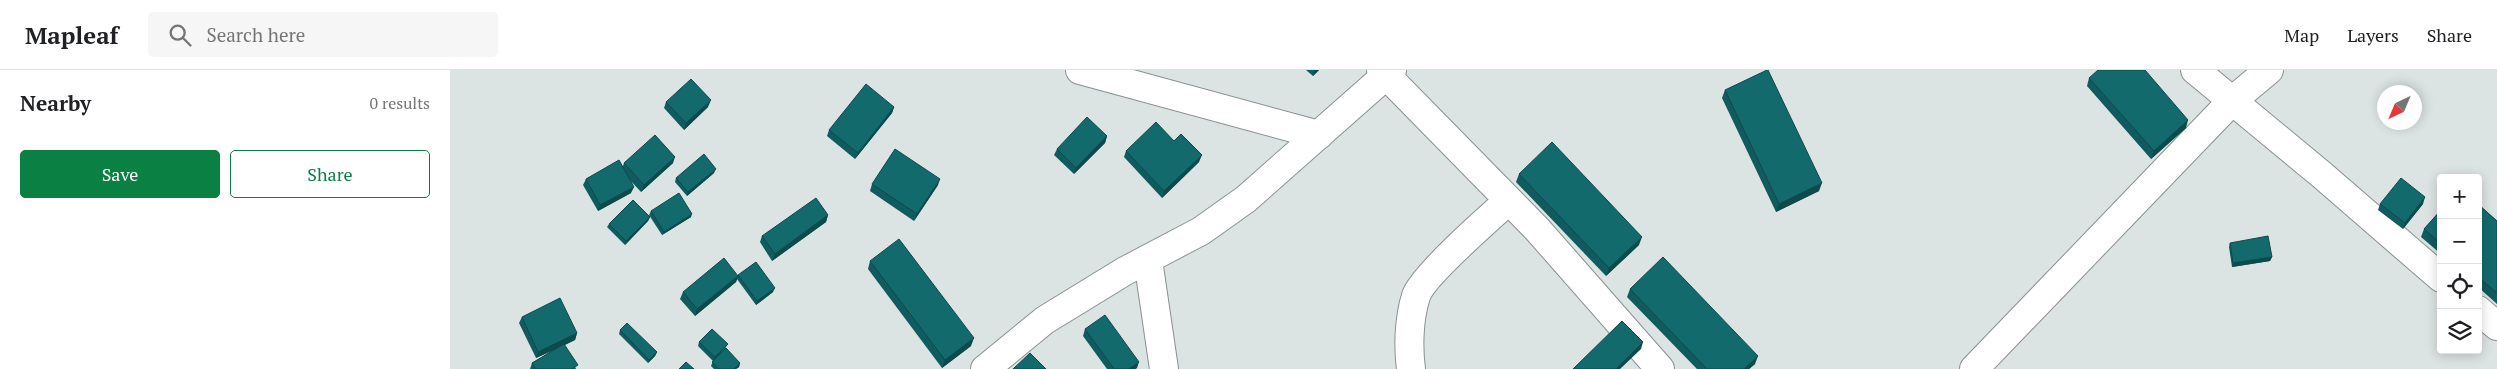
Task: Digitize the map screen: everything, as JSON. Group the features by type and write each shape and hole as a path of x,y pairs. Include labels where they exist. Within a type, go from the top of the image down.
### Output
{"street":[{"path":"1080,70 1318,135"},
{"path":"2195,70 2322,175 2437,275"},
{"path":"1974,369 2232,101 2269,70"},
{"path":"985,369 1045,320 1201,231 1246,199 1387,72 1507,202 1537,230 1660,369"},
{"path":"1407,365 1416,294 1443,262 1507,202"},
{"path":"1148,260 1164,369"},
{"path":"2482,313 2497,326"}],"building":[{"path":"1767,70 1822,183 1779,204 1725,90"},
{"path":"2098,70 2145,70 2188,120 2154,151 2089,78"},
{"path":"691,79 711,100 686,123 666,102"},
{"path":"866,84 894,107 858,153 829,130"},
{"path":"1087,117 1107,136 1076,168 1057,149"},
{"path":"1156,122 1174,141 1181,134 1202,155 1164,191 1126,151"},
{"path":"655,135 675,157 644,185 624,163"},
{"path":"1552,142 1642,237 1609,268 1519,174"},
{"path":"895,149 940,179 917,214 872,184"},
{"path":"704,154 716,169 688,192 676,178"},
{"path":"619,160 634,187 600,205 586,179"},
{"path":"2401,178 2425,197 2405,223 2380,204"},
{"path":"679,193 692,214 664,232 651,211"},
{"path":"816,198 828,215 775,254 762,236"},
{"path":"633,200 650,217 626,241 609,224"},
{"path":"2482,208 2497,221 2497,293 2482,280"},
{"path":"2437,214 2437,240 2424,229"},
{"path":"2268,236 2272,257 2233,263 2230,243"},
{"path":"899,239 974,338 945,360 870,261"},
{"path":"1663,257 1758,356 1744,369 1707,369 1630,289"},
{"path":"724,258 738,276 697,309 683,292"},
{"path":"756,262 775,288 757,301 738,275"},
{"path":"560,298 577,333 538,352 522,317"},
{"path":"1105,315 1139,362 1129,369 1114,369 1085,329"},
{"path":"1622,321 1643,342 1616,369 1573,369"},
{"path":"627,323 657,352 649,360 620,330"},
{"path":"712,329 728,344 715,357 699,342"},
{"path":"564,344 578,365 572,369 536,369 532,363"},
{"path":"726,348 740,363 734,369 719,369 712,362"},
{"path":"1030,353 1046,369 1013,369"},
{"path":"686,362 694,369 679,369"}]}
